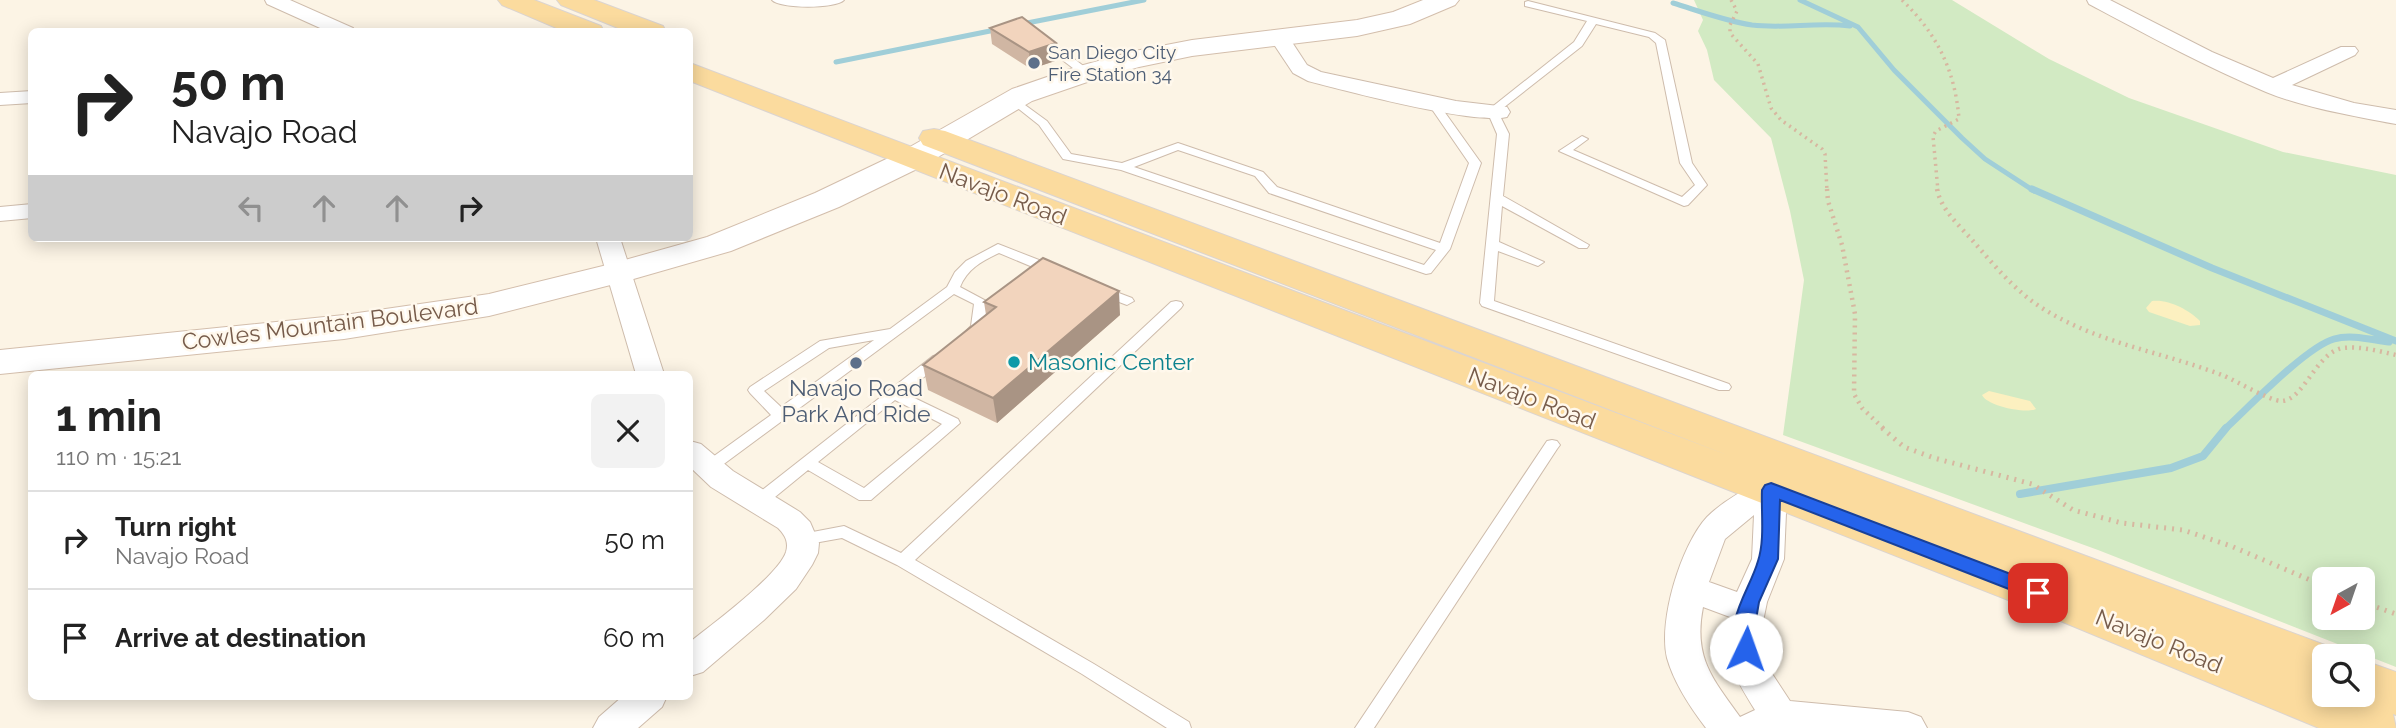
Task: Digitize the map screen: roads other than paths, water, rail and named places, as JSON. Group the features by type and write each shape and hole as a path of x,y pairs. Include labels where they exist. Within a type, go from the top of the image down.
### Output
{"main road":[{"path":"511,0 580,28"},
{"path":"570,0 643,28"},
{"name":"Navajo Road","path":"693,47 926,150 1771,490 2063,602 2312,672"},
{"name":"Navajo Road","path":"693,72 926,150 2312,667"},
{"path":"1771,490 1803,487 2005,562 2312,669"}],"street":[{"path":"274,0 337,28"},
{"path":"781,0 835,0"},
{"name":"Cowles Mountain Boulevard","path":"0,362 344,327 489,304 618,274 733,238 827,200 926,150 1014,100 1086,74 1164,53 1380,23 1420,12 1446,0"},
{"path":"2096,0 2222,66 2271,87 2342,108 2396,117"},
{"path":"1279,37 1300,69 1315,77 1432,102 1496,111"},
{"path":"2271,87 2348,51"},
{"path":"0,99 28,97"},
{"path":"0,214 28,211"},
{"path":"609,242 649,371"},
{"path":"693,659 795,568 802,552 803,539 799,527 699,460"},
{"path":"1727,728 1695,685 1682,645 1684,606 1717,527 1771,490"},
{"path":"1771,490 1768,559 1748,610 1744,631 1747,666 1766,722 1909,728"},
{"path":"1690,589 1748,610"},
{"path":"612,728 644,700"}],"lane":[{"path":"1528,4 1652,35 1661,42 1686,163 1701,185 1684,202 1565,151 1582,139"},
{"path":"1592,20 1578,44 1496,111 1503,134 1487,303 1724,387"},
{"path":"1048,44 1086,74"},
{"path":"1014,100 1044,123 1067,157 1123,167 1426,270 1444,249 1475,163 1432,102"},
{"path":"1123,167 1178,146 1259,174 1272,190 1444,249"},
{"path":"1497,198 1583,245"},
{"path":"1492,244 1538,262"},
{"path":"699,460 780,415 953,289 956,276 963,269 998,248 1062,275"},
{"path":"1088,285 1127,301"},
{"path":"758,502 978,327 981,302 953,289"},
{"path":"903,561 1177,305"},
{"path":"780,415 755,390 825,344 895,332"},
{"path":"807,463 865,496 953,423 894,394"},
{"path":"1364,728 1552,445"},
{"path":"803,539 844,532 903,561 1087,668 1182,728"}],"waterway":[{"path":"1022,24 1144,0"},
{"path":"1800,0 1858,27 1894,70 1962,138 1985,159 2034,191"},
{"path":"1673,3 1752,25 1850,26"},
{"path":"836,62 1000,29"},
{"path":"2032,189 2212,268 2396,341"},
{"path":"2226,428 2293,365 2322,344 2347,337 2389,342"},
{"path":"2020,494 2171,468 2203,456 2226,428"}],"place":[{"name":"San Diego City Fire Station 34","path":"1034,63"},
{"name":"Masonic Center","path":"1014,362"},
{"name":"Navajo Road Park And Ride","path":"856,363"}]}
